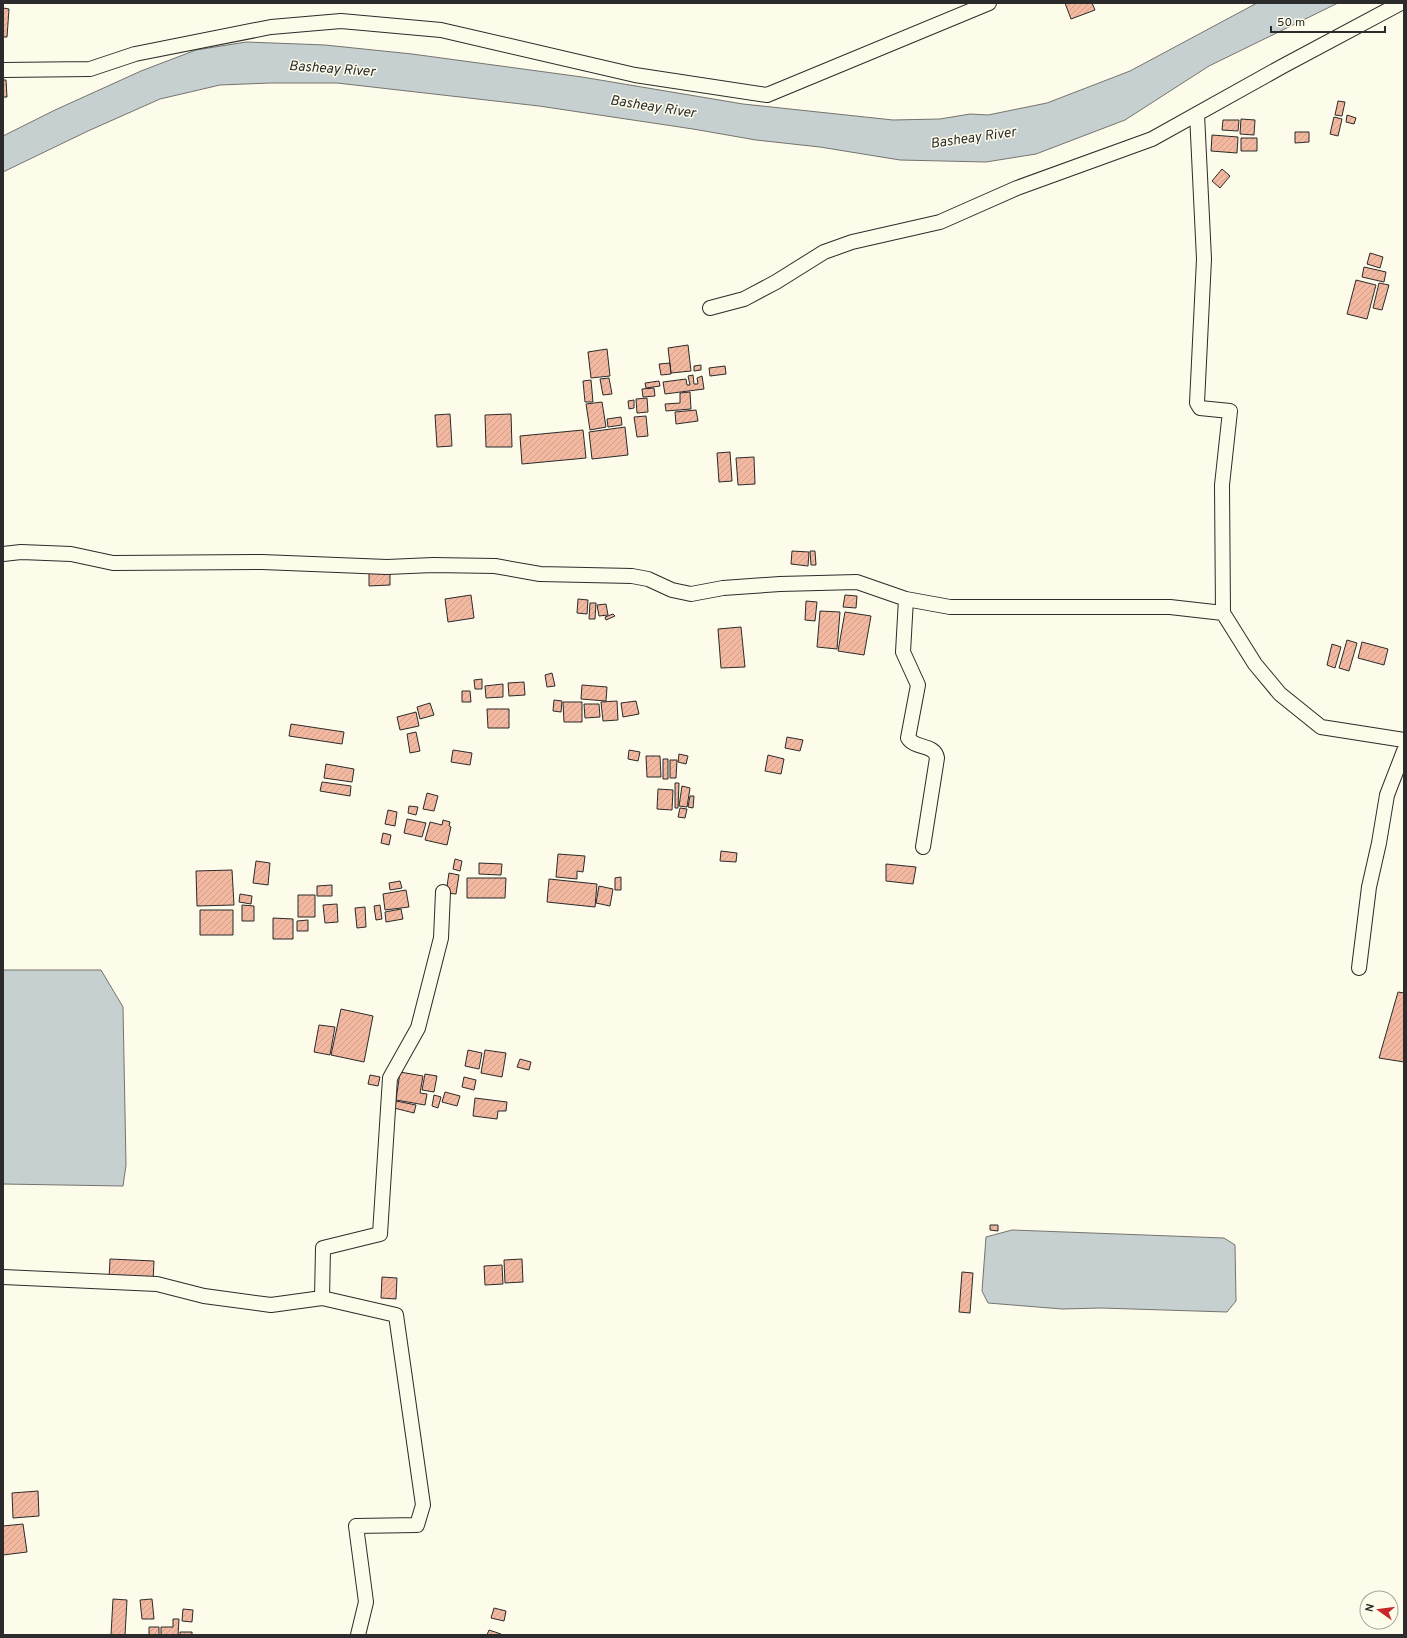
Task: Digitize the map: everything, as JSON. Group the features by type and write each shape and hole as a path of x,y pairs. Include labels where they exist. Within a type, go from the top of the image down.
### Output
{"street":[{"path":"3,70 90,68 135,54 271,27 341,21 441,30 635,75 767,96 989,3"},
{"path":"710,308 744,299 776,282 824,252 852,242 940,222 1017,188 1152,139 1283,66 1401,3"},
{"path":"1197,114 1204,259 1197,403 1200,408 1230,411 1222,485 1222,613 1255,664 1280,694 1322,727 1404,740"},
{"path":"3,554 21,552 71,554 113,563 262,562 387,567 432,565 495,566 540,574 632,576 648,579 672,590 691,594 723,588 780,584 857,582 906,599 950,607 1170,607 1222,613"},
{"path":"906,599 903,652 918,685 908,738 911,742 936,753 937,758 923,848"},
{"path":"1359,968 1369,887 1379,843 1387,795 1404,751"},
{"path":"322,1298 323,1248 380,1234 390,1078 418,1028 441,938 444,892"},
{"path":"3,1277 157,1284 204,1296 271,1304 322,1298 396,1315 423,1505 417,1525 356,1526 366,1602 358,1635"}],"water":[{"name":"Basheay River","path":"1257,3 1338,3 1209,66 1125,120 1036,154 986,162 900,160 820,147 756,140 539,106 337,83 270,83 220,85 160,99 88,131 3,172 3,136 55,110 141,71 196,50 246,42 325,45 412,54 582,77 743,104 893,120 940,119 970,114 988,115 1047,103 1130,71"},
{"path":"3,970 101,970 123,1007 126,1165 123,1186 3,1184"},
{"path":"1012,1230 1224,1238 1235,1245 1236,1301 1227,1312 1101,1308 1062,1309 988,1303 982,1291 986,1237"}],"building":[{"path":"1065,3 1092,3 1095,10 1071,19"},
{"path":"3,8 9,9 7,37 3,37"},
{"path":"3,80 6,80 7,97 3,97"},
{"path":"1338,101 1345,102 1342,116 1335,115"},
{"path":"1347,115 1356,118 1354,124 1346,122"},
{"path":"1334,117 1342,119 1338,136 1330,134"},
{"path":"1241,119 1255,120 1254,135 1240,134"},
{"path":"1223,120 1239,120 1238,131 1222,130"},
{"path":"1295,132 1309,132 1309,142 1295,143"},
{"path":"1212,135 1238,137 1237,153 1211,151"},
{"path":"1241,138 1257,138 1257,151 1241,151"},
{"path":"1222,169 1230,176 1220,188 1212,181"},
{"path":"1370,253 1383,257 1380,268 1367,264"},
{"path":"1364,267 1386,272 1384,282 1362,277"},
{"path":"1356,280 1376,285 1367,319 1347,314"},
{"path":"1379,283 1389,285 1382,310 1373,308"},
{"path":"688,345 691,371 671,373 668,348"},
{"path":"607,349 610,376 591,378 588,352"},
{"path":"670,363 671,374 661,375 659,364"},
{"path":"701,365 701,370 694,371 694,366"},
{"path":"725,366 726,374 710,376 709,368"},
{"path":"693,375 694,384 698,384 697,378 702,376 704,389 665,394 663,382 686,379 687,385 690,385 688,376"},
{"path":"609,378 612,394 603,395 600,379"},
{"path":"591,380 593,402 585,402 583,381"},
{"path":"659,381 660,386 646,388 645,383"},
{"path":"654,388 655,396 643,397 642,389"},
{"path":"690,392 691,409 666,411 665,404 680,403 680,393"},
{"path":"647,398 648,412 637,413 636,399"},
{"path":"634,400 634,408 629,409 628,401"},
{"path":"602,402 606,427 590,430 586,404"},
{"path":"696,410 698,421 676,424 675,412"},
{"path":"450,414 452,446 437,447 435,415"},
{"path":"511,414 512,447 486,447 485,415"},
{"path":"646,416 648,436 637,437 634,417"},
{"path":"621,417 622,425 608,427 607,419"},
{"path":"625,427 628,455 592,459 589,432"},
{"path":"583,430 586,458 522,464 520,436"},
{"path":"730,452 732,481 719,482 717,453"},
{"path":"754,457 755,484 738,485 736,458"},
{"path":"792,551 809,552 808,566 791,564"},
{"path":"810,551 815,551 816,565 811,565"},
{"path":"369,573 390,573 390,585 369,586"},
{"path":"471,595 474,618 448,622 445,599"},
{"path":"845,595 857,596 856,608 843,607"},
{"path":"578,599 588,600 587,614 577,613"},
{"path":"806,601 817,602 815,621 805,620"},
{"path":"590,603 596,603 595,619 589,619"},
{"path":"606,604 608,615 599,616 597,605"},
{"path":"820,611 840,612 837,649 817,647"},
{"path":"845,612 871,616 864,655 838,651"},
{"path":"613,614 615,616 606,620 605,617"},
{"path":"741,627 745,667 721,668 718,629"},
{"path":"1347,640 1357,643 1349,671 1339,668"},
{"path":"1362,642 1388,649 1384,665 1358,658"},
{"path":"1332,644 1341,647 1335,668 1327,665"},
{"path":"552,673 555,686 547,687 545,675"},
{"path":"482,679 482,689 475,689 474,680"},
{"path":"524,682 525,695 509,696 508,683"},
{"path":"503,684 503,697 486,698 485,686"},
{"path":"582,685 607,687 606,701 581,699"},
{"path":"462,691 470,691 471,702 462,702"},
{"path":"554,700 562,701 561,712 553,711"},
{"path":"617,701 618,720 603,721 601,702"},
{"path":"636,701 639,714 623,717 621,703"},
{"path":"563,702 582,702 582,722 564,722"},
{"path":"430,703 434,715 420,719 417,707"},
{"path":"584,704 599,704 600,717 585,718"},
{"path":"487,709 509,709 509,728 488,728"},
{"path":"416,712 419,726 400,730 397,717"},
{"path":"291,724 344,732 342,744 289,736"},
{"path":"416,732 420,751 410,753 407,734"},
{"path":"787,737 803,740 800,751 785,748"},
{"path":"453,750 472,753 470,765 451,762"},
{"path":"629,750 640,752 638,761 628,759"},
{"path":"679,754 688,756 686,764 678,762"},
{"path":"768,755 784,759 781,774 765,771"},
{"path":"646,756 660,756 661,777 647,777"},
{"path":"663,759 668,759 668,779 663,779"},
{"path":"670,760 677,760 676,778 670,778"},
{"path":"326,764 354,769 352,782 324,778"},
{"path":"322,782 351,786 350,796 320,791"},
{"path":"675,783 679,783 678,808 675,808"},
{"path":"682,786 690,788 687,807 679,806"},
{"path":"658,789 673,790 672,810 657,809"},
{"path":"427,793 438,796 434,811 423,809"},
{"path":"690,796 694,796 693,808 688,807"},
{"path":"409,806 418,807 416,815 408,813"},
{"path":"680,808 687,809 685,818 678,817"},
{"path":"388,810 397,812 395,826 385,824"},
{"path":"407,819 426,823 422,837 404,833"},
{"path":"443,820 450,822 449,826 451,827 447,845 425,840 430,822 442,825"},
{"path":"383,833 391,835 389,845 381,843"},
{"path":"721,851 737,853 736,862 720,861"},
{"path":"558,854 585,856 583,872 577,871 577,879 556,877"},
{"path":"455,859 462,861 460,871 453,869"},
{"path":"256,861 270,863 268,885 253,883"},
{"path":"479,863 502,864 501,875 479,874"},
{"path":"886,864 916,867 913,884 886,881"},
{"path":"232,870 234,905 197,906 196,871"},
{"path":"449,873 459,875 456,894 446,893"},
{"path":"621,877 621,890 615,890 615,878"},
{"path":"467,878 506,878 505,898 467,898"},
{"path":"549,879 597,884 595,907 547,902"},
{"path":"400,881 402,888 390,890 389,883"},
{"path":"332,885 332,896 317,896 317,886"},
{"path":"599,886 613,889 610,906 596,903"},
{"path":"406,890 409,907 385,910 383,894"},
{"path":"240,894 252,896 251,904 239,902"},
{"path":"298,895 315,895 315,917 298,917"},
{"path":"337,904 338,922 325,923 323,905"},
{"path":"242,905 254,906 254,921 242,921"},
{"path":"380,905 382,919 376,920 374,906"},
{"path":"365,907 366,927 357,928 355,908"},
{"path":"401,909 403,919 386,922 385,912"},
{"path":"200,910 233,910 233,935 200,935"},
{"path":"273,918 293,919 293,939 273,939"},
{"path":"308,920 308,931 297,931 297,921"},
{"path":"1398,992 1404,993 1404,1062 1379,1058"},
{"path":"341,1009 373,1016 364,1062 331,1055"},
{"path":"319,1025 335,1027 330,1055 314,1052"},
{"path":"468,1050 482,1053 479,1069 465,1066"},
{"path":"485,1050 506,1053 502,1077 481,1073"},
{"path":"520,1059 531,1062 529,1070 517,1067"},
{"path":"400,1072 423,1076 420,1093 427,1094 425,1105 396,1100"},
{"path":"425,1074 437,1076 434,1092 422,1090"},
{"path":"370,1075 380,1077 378,1086 368,1084"},
{"path":"464,1077 476,1080 474,1090 462,1087"},
{"path":"445,1092 460,1096 457,1106 442,1102"},
{"path":"434,1095 441,1097 438,1108 432,1106"},
{"path":"475,1098 507,1102 506,1111 498,1111 497,1119 473,1116"},
{"path":"396,1101 416,1105 414,1113 394,1108"},
{"path":"990,1225 998,1225 998,1231 990,1230"},
{"path":"110,1259 154,1261 153,1282 109,1279"},
{"path":"522,1259 523,1282 505,1283 504,1260"},
{"path":"502,1265 503,1284 485,1285 484,1266"},
{"path":"962,1272 973,1273 970,1313 959,1312"},
{"path":"382,1277 397,1278 396,1299 381,1298"},
{"path":"38,1491 39,1516 13,1518 12,1493"},
{"path":"23,1524 27,1552 3,1555 3,1526"},
{"path":"113,1599 127,1600 125,1635 111,1635"},
{"path":"152,1599 154,1619 142,1619 140,1600"},
{"path":"494,1608 506,1611 504,1621 491,1618"},
{"path":"183,1609 193,1610 192,1622 182,1621"},
{"path":"173,1619 179,1619 178,1635 161,1635 161,1627 173,1627"},
{"path":"149,1627 159,1627 159,1635 149,1635"},
{"path":"489,1630 501,1634 501,1635 487,1635"},
{"path":"180,1632 192,1632 192,1635 180,1635"}]}
